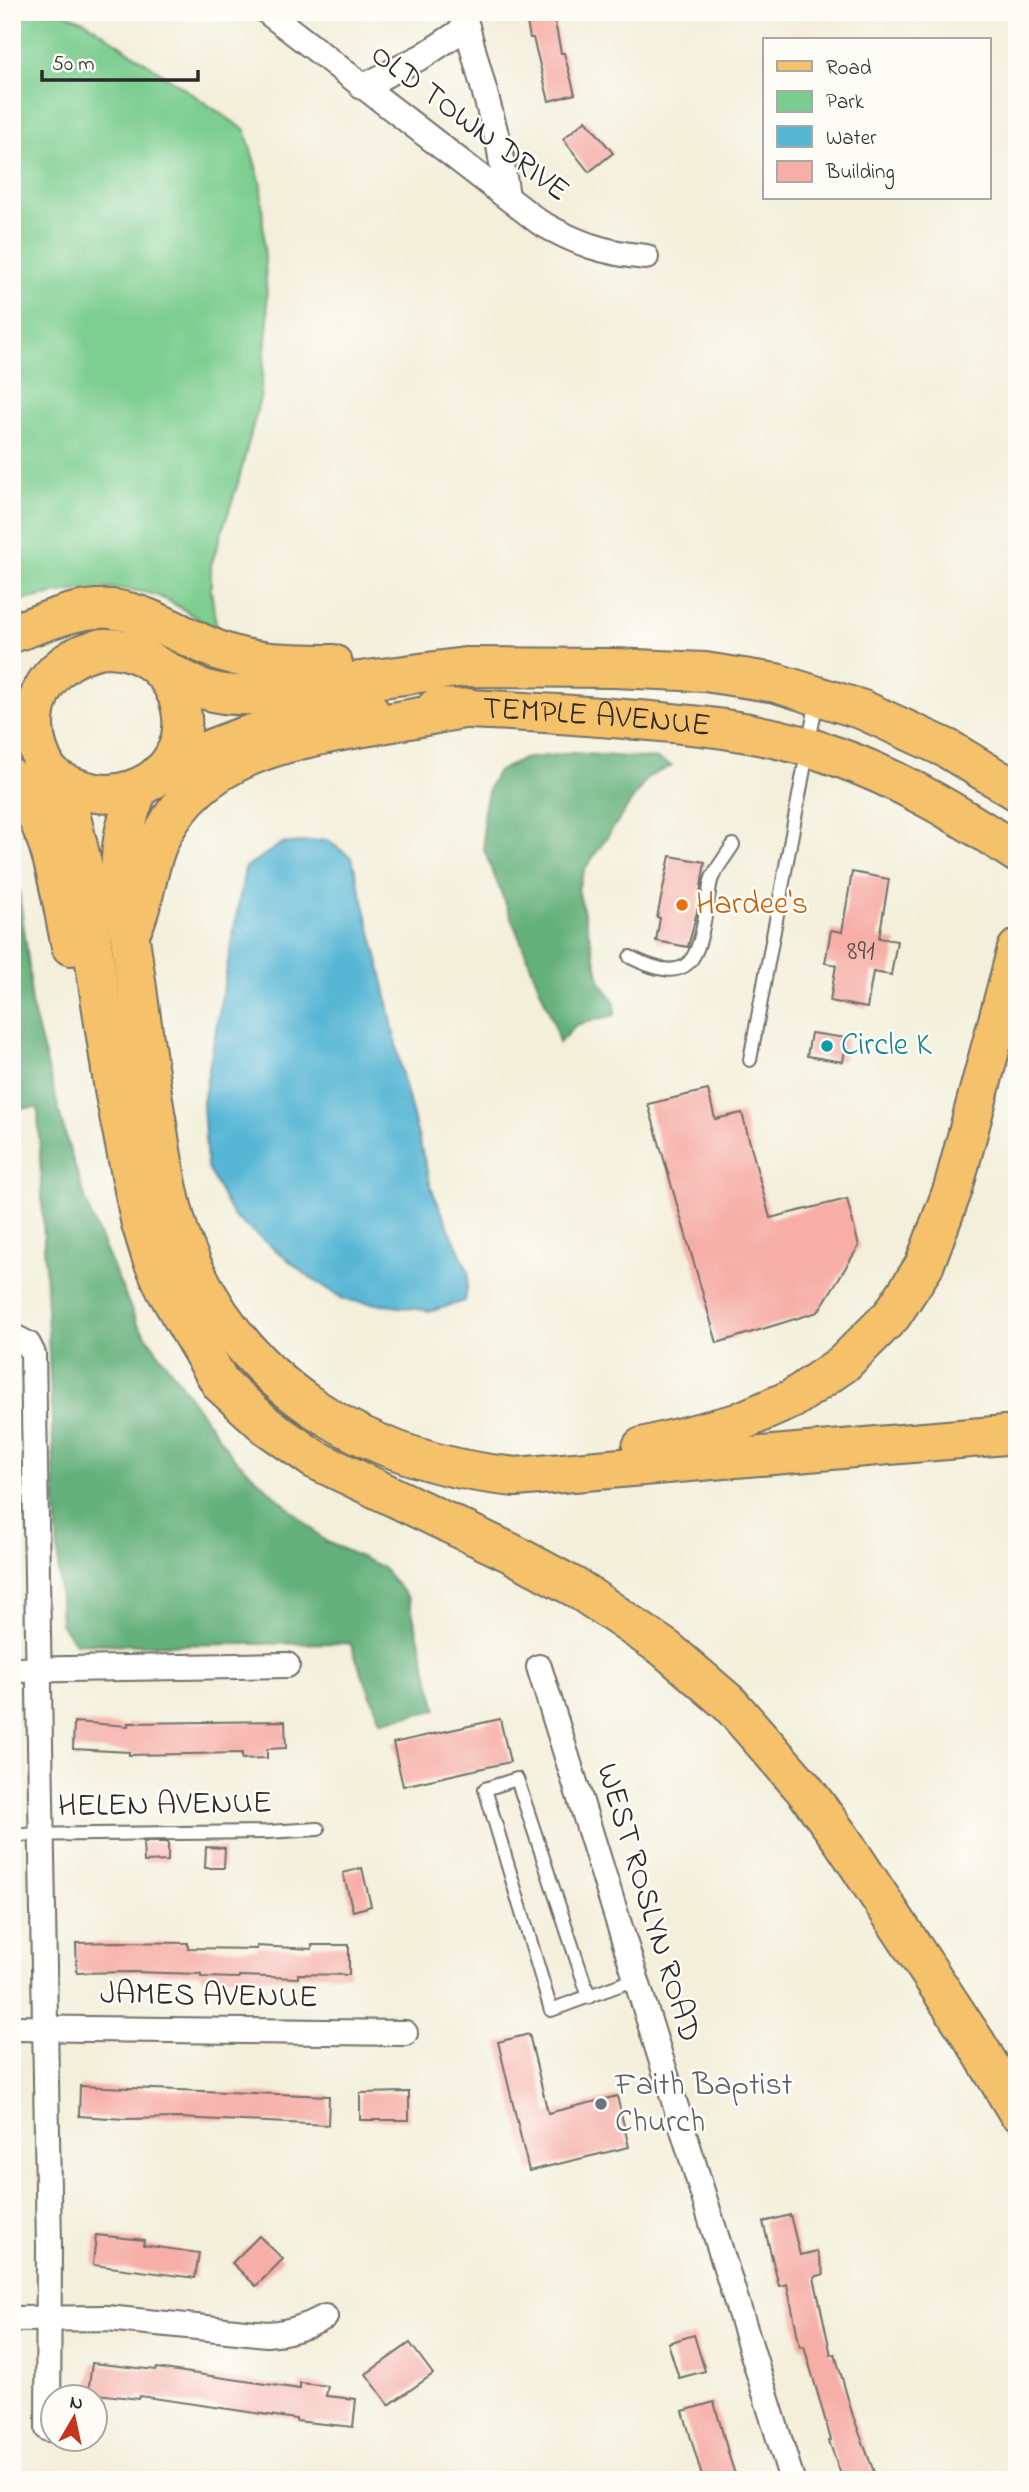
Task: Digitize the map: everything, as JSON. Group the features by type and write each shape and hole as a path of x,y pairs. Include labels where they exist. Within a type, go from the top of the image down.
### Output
{"main road":[{"path":"12,633 80,611 111,609 139,615 217,650 264,663 465,667"},
{"path":"103,648 87,651 65,662 48,679 35,711 34,729 37,745 57,778 87,884 114,1090 140,1220 156,1267 184,1324 221,1384 259,1420 290,1444 346,1475 511,1553 578,1589 656,1642 730,1704 805,1790 842,1840 976,2043 1017,2111"},
{"path":"12,659 103,648 133,652 159,667 175,689 182,715 176,751 150,780 124,830 120,852 121,877 152,1094 172,1206 198,1277 216,1310 239,1341 264,1369 293,1394 323,1416 357,1434 418,1458 478,1472 516,1477 1017,1434"},
{"name":"TEMPLE AVENUE","path":"159,667 208,692 237,696 465,667 667,669 742,677 776,683 863,710 912,731 967,760 1017,792"},
{"path":"130,935 143,905 150,864 164,831 195,790 210,776 248,755 284,743 468,708"},
{"name":"TEMPLE AVENUE","path":"150,780 205,750 292,721 373,710 468,708 705,725 808,747 870,770 905,786 981,829 1017,853"},
{"path":"12,738 57,778 100,794 126,792 150,780"},
{"path":"12,779 30,802 46,833 76,972 103,1016"},
{"path":"418,1458 500,1464 542,1462 588,1457 670,1441 763,1413 817,1383 843,1364 892,1315 914,1284 932,1247 953,1189 1017,948"},
{"path":"184,1324 250,1393 297,1432 333,1453 385,1477 448,1492 483,1497 519,1497 1017,1453"}],"street":[{"name":"OLD TOWN DRIVE","path":"267,12 539,222 570,240 616,254 646,257"},
{"path":"362,86 423,55 464,20 499,145 507,196"},
{"path":"17,1337 28,1344 33,1354 48,2384"},
{"path":"12,1670 287,1665"},
{"name":"WEST ROSLYN ROAD","path":"539,1667 792,2480"},
{"name":"JAMES AVENUE","path":"12,2028 405,2033"},
{"path":"12,2319 118,2318 267,2334 288,2333 325,2317"}],"lane":[{"path":"750,1060 818,695"},
{"path":"630,957 645,964 671,969 680,968 694,959 712,879 733,845"},
{"path":"589,1997 517,1779 485,1789 551,2010 589,1997 636,1979"},
{"name":"HELEN AVENUE","path":"12,1835 318,1829"}],"green space":[{"path":"12,12 62,12 86,22 245,130 261,184 268,321 260,398 238,483 211,565 211,590 217,632 167,600 129,589 70,591 12,602"},
{"path":"571,753 657,759 672,766 648,777 585,869 578,889 601,983 615,1002 615,1015 576,1025 559,1043 554,1024 484,850 483,816 489,787 497,772 523,759"},
{"path":"12,879 19,892 31,1003 68,1145 91,1216 137,1323 233,1457 325,1541 382,1567 409,1599 437,1710 381,1721 350,1643 75,1643 61,1624 38,1108 12,1108"}],"water":[{"path":"327,840 352,858 432,1190 469,1273 465,1301 432,1311 345,1300 308,1276 233,1216 207,1167 203,1102 245,868 281,844"}],"building":[{"path":"525,12 553,12 561,53 564,53 575,94 549,101"},
{"path":"586,120 613,153 589,172 563,139"},
{"name":"Hardee's","path":"670,856 705,862 688,947 656,941 660,918 657,917"},
{"name":"Circle K","path":"852,872 889,879 879,938 897,941 891,975 873,972 867,1008 830,1001 836,965 825,963 831,930 842,932"},
{"name":"Circle K","path":"811,1033 847,1038 843,1062 807,1056"},
{"path":"708,1090 715,1119 742,1113 770,1218 847,1199 859,1246 818,1312 717,1343 648,1104"},
{"path":"500,1719 510,1762 403,1786 393,1743"},
{"path":"285,1721 286,1748 267,1749 267,1758 242,1759 242,1753 129,1755 129,1752 73,1749 74,1722 128,1726 128,1723"},
{"path":"143,1842 168,1842 168,1861 144,1862"},
{"path":"206,1847 225,1848 224,1868 205,1868"},
{"path":"362,1868 371,1906 353,1911 343,1873"},
{"path":"76,1943 188,1943 188,1948 257,1949 257,1946 312,1949 312,1945 349,1945 349,1975 298,1974 298,1978 239,1978 201,1977 201,1974 77,1973"},
{"name":"Faith Baptist Church","path":"529,2034 548,2113 617,2096 629,2147 529,2171 498,2042"},
{"path":"80,2086 329,2096 328,2125 79,2116"},
{"path":"409,2092 409,2120 360,2120 360,2093"},
{"path":"790,2215 800,2255 817,2251 824,2274 814,2277 831,2355 835,2354 853,2416 877,2480 843,2480 829,2441 831,2440 804,2346 800,2347 787,2284 779,2286 763,2222"},
{"path":"96,2235 144,2240 143,2245 199,2253 195,2278 93,2265"},
{"path":"259,2236 283,2259 256,2286 232,2263"},
{"path":"694,2335 705,2371 679,2378 668,2343"},
{"path":"410,2343 433,2374 389,2405 366,2374"},
{"path":"92,2363 157,2368 300,2389 300,2383 328,2386 326,2396 356,2399 353,2427 296,2421 140,2396 139,2399 108,2395 108,2384 89,2384"},
{"path":"714,2402 737,2480 703,2480 683,2411"}],"place":[{"name":"Hardee's","path":"682,905"},
{"name":"Circle K","path":"827,1046"},
{"name":"Faith Baptist Church","path":"601,2104"}]}
